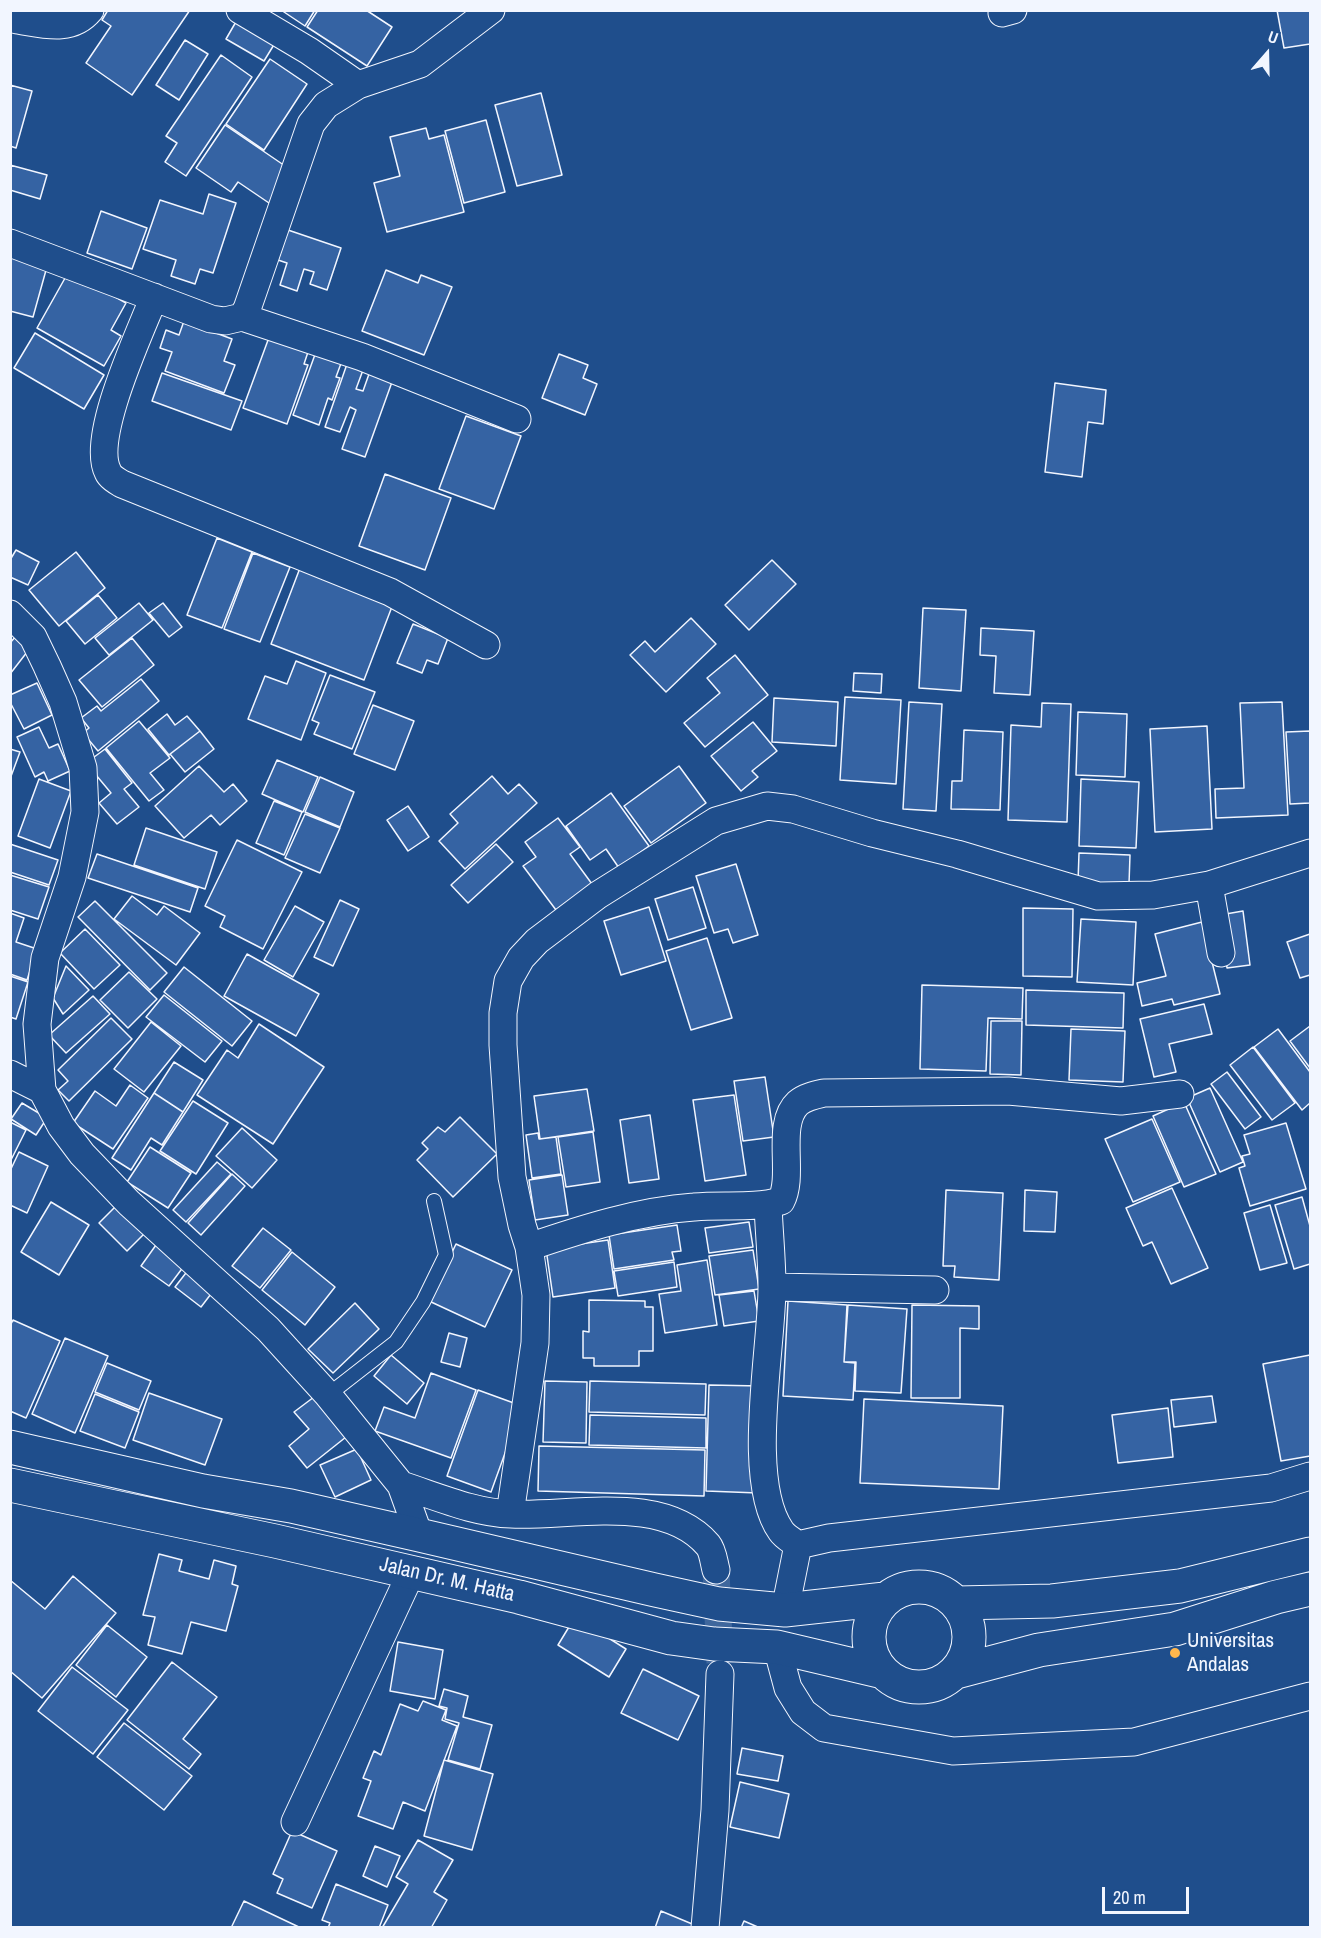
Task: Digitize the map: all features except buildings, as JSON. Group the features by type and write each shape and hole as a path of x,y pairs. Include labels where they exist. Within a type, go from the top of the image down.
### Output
{"main road":[{"name":"Jalan Dr. M. Hatta","path":"10,1448 202,1491 291,1506 419,1534 719,1604 785,1610 885,1599"},
{"name":"Jalan Dr. M. Hatta","path":"10,1485 275,1541 519,1597 671,1638 714,1644 777,1647 883,1672"},
{"path":"957,1603 1052,1601 1180,1586 1311,1554"},
{"path":"922,1586 941,1591 957,1603 970,1630 965,1659 956,1672 944,1682 928,1687 912,1687 896,1682 883,1672 872,1655 868,1634 873,1615 885,1599 902,1589 922,1586"},
{"path":"956,1672 1039,1650 1174,1629 1276,1597 1311,1589"}],"street":[{"path":"17,20 57,26 69,25 84,18 90,10"},
{"path":"240,10 309,51 358,85"},
{"path":"242,317 247,309 311,124 326,105 358,85 420,64 491,10"},
{"path":"10,243 211,319 225,321 242,317 362,357 517,419"},
{"path":"154,297 110,413 104,442 108,474 122,484 390,592 486,645"},
{"path":"10,614 33,637 48,666 63,702 82,768 85,813 72,877 45,958 38,1013 42,1090 61,1126 82,1154 129,1203 268,1329 328,1395 401,1485 419,1534"},
{"path":"510,1515 535,1343 536,1295 529,1247 522,1225 512,1166 503,1045 503,1013 508,981 520,958 537,941 598,895 716,821 766,806 793,809 1098,896 1153,895 1209,885 1311,853"},
{"path":"1209,885 1221,953"},
{"path":"10,1074 42,1090"},
{"path":"529,1247 572,1232 647,1214 694,1207 768,1204 781,1201 787,1186 786,1138 793,1110 806,1098 824,1093 1008,1091 1121,1101 1180,1094"},
{"path":"768,1204 772,1287 764,1390 763,1465 770,1508 781,1532 798,1545"},
{"path":"772,1287 935,1290"},
{"path":"798,1545 829,1538 1271,1488 1311,1476"},
{"path":"401,1485 483,1510 510,1515 607,1512 656,1514 688,1527 710,1546 716,1570"},
{"path":"785,1610 798,1545"},
{"path":"295,1822 411,1573"},
{"path":"777,1647 788,1688 803,1712 824,1728 953,1751 1134,1742 1311,1696"},
{"path":"705,1928 715,1810 720,1674"}],"lane":[{"path":"328,1395 396,1342 423,1302 446,1255 434,1201"}],"tunnel":[{"path":"716,1570 720,1663"}],"place":[{"name":"Universitas Andalas","path":"1175,1653"}]}
